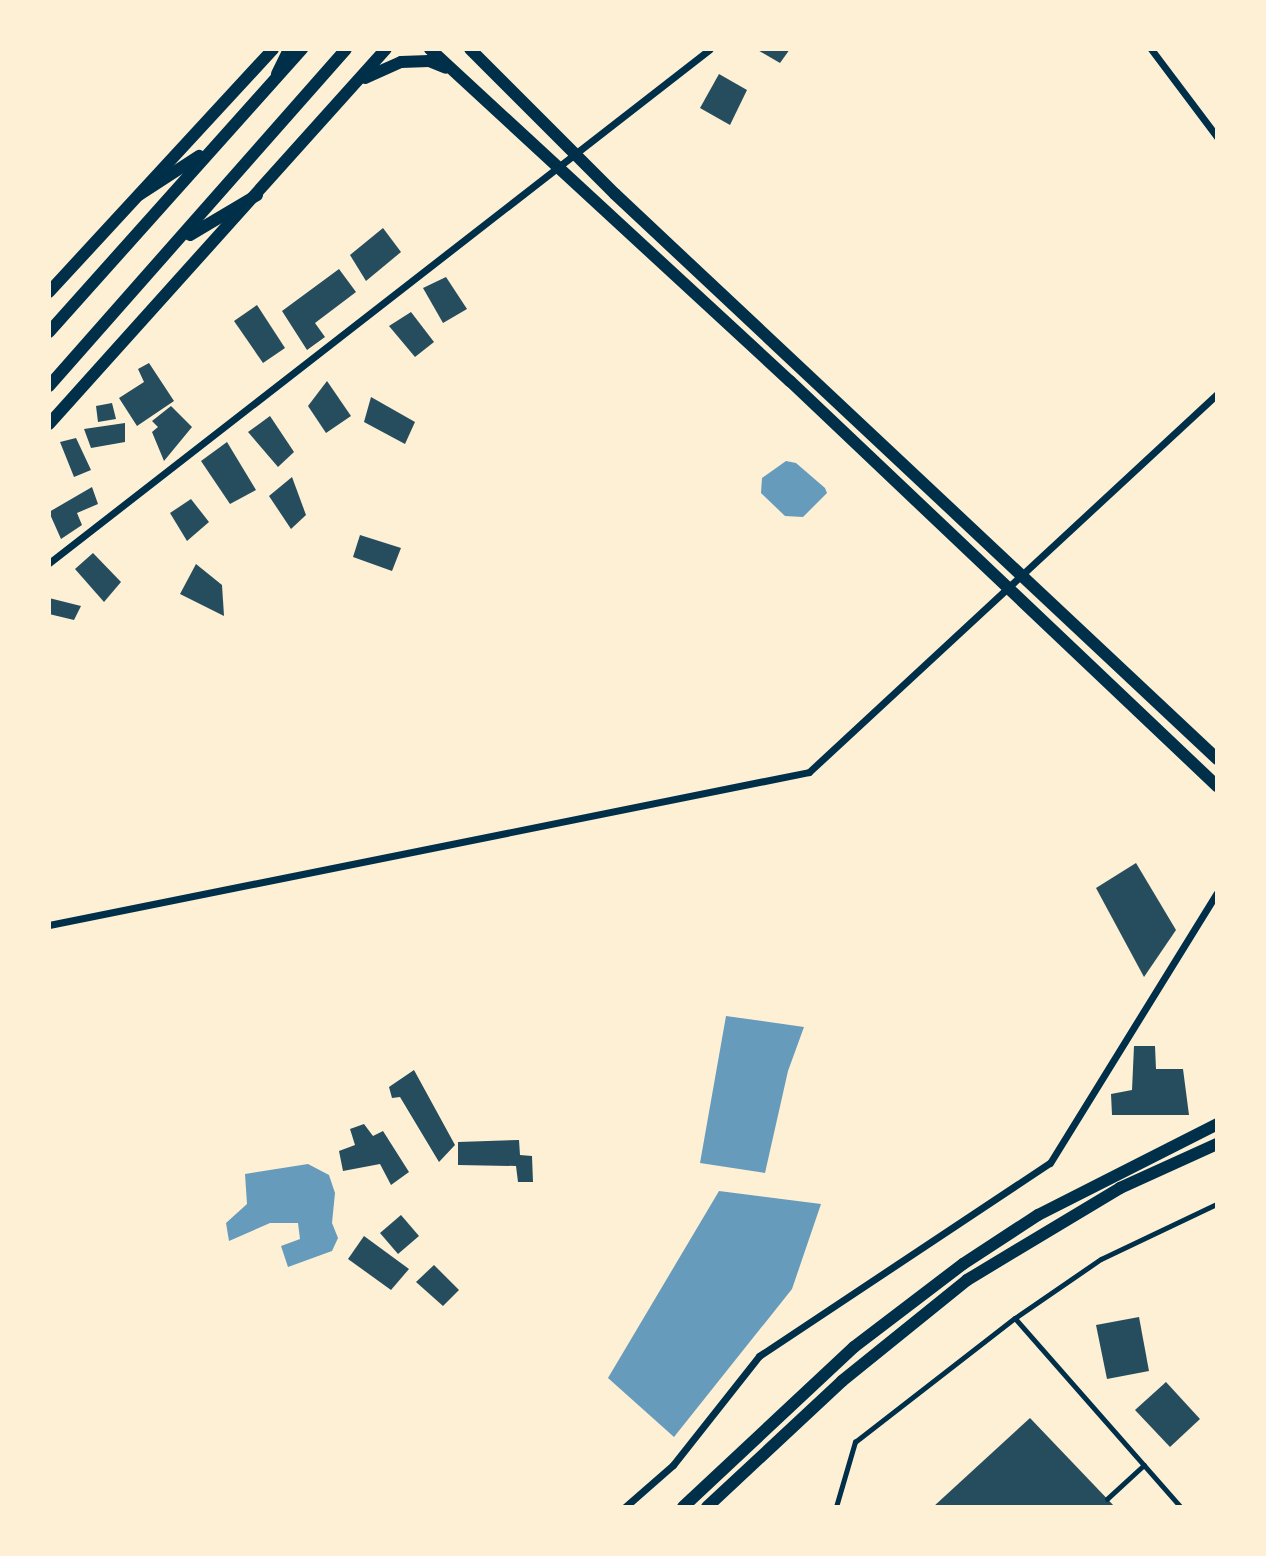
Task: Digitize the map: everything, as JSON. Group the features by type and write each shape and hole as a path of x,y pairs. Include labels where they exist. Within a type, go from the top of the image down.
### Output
{"main road":[{"path":"49,292 273,49"},
{"path":"274,80 289,49"},
{"path":"49,332 302,49"},
{"path":"49,386 180,241 346,49"},
{"path":"49,424 386,49"},
{"path":"430,49 1010,588 1217,786"},
{"path":"472,49 615,194 1217,760"},
{"path":"351,90 375,72 401,62 429,61 456,74"},
{"path":"139,195 214,146"},
{"path":"180,241 257,195"},
{"path":"683,1507 854,1347 963,1264 1049,1209 1217,1124"},
{"path":"707,1507 842,1381 967,1280 1120,1188 1217,1144"}],"street":[{"path":"49,564 710,49"},
{"path":"1151,49 1217,137"},
{"path":"49,925 809,772 1217,394"},
{"path":"625,1507 673,1465 760,1356 1050,1163 1217,893"}],"lane":[{"path":"836,1507 855,1442 1015,1318 1101,1259 1217,1204"},
{"path":"1015,1318 1181,1507"},
{"path":"1107,1499 1144,1465"}],"water":[{"path":"786,461 796,463 825,488 827,493 803,517 785,516 761,493 762,478"},
{"path":"726,1016 804,1027 788,1071 765,1173 700,1163"},
{"path":"308,1164 329,1175 335,1193 332,1223 338,1238 332,1251 288,1267 281,1246 300,1239 298,1223 270,1223 229,1241 226,1223 247,1204 245,1174"},
{"path":"719,1191 821,1204 792,1289 674,1437 608,1378"}],"building":[{"path":"756,49 790,49 780,63"},
{"path":"719,74 747,90 730,125 700,108"},
{"path":"383,228 401,252 366,281 350,255"},
{"path":"339,269 356,292 315,323 325,337 307,350 282,311"},
{"path":"446,277 467,309 443,323 423,288"},
{"path":"257,305 285,348 263,363 234,321"},
{"path":"411,312 434,342 415,357 389,326"},
{"path":"149,363 174,401 137,426 119,398 144,382 138,369"},
{"path":"327,381 351,416 326,433 308,406"},
{"path":"371,397 415,422 405,444 364,422"},
{"path":"112,403 116,419 98,422 96,406"},
{"path":"171,406 192,427 164,461 152,432 158,427 152,421"},
{"path":"270,416 294,452 278,467 248,432"},
{"path":"125,423 125,442 91,448 84,429"},
{"path":"76,438 91,470 74,477 60,442"},
{"path":"227,442 256,490 230,504 201,461"},
{"path":"292,477 306,515 291,529 269,496"},
{"path":"92,487 98,504 77,513 82,525 61,539 49,512"},
{"path":"191,499 209,522 187,541 170,513"},
{"path":"360,535 401,548 392,571 353,557"},
{"path":"93,553 121,582 104,602 75,569"},
{"path":"196,564 222,585 224,616 180,594"},
{"path":"49,598 81,606 74,620 49,614"},
{"path":"1136,863 1176,930 1144,977 1096,888"},
{"path":"1134,1046 1155,1046 1156,1069 1183,1069 1189,1115 1112,1115 1111,1094 1132,1090"},
{"path":"414,1070 455,1145 439,1162 400,1097 392,1098 389,1087"},
{"path":"364,1124 373,1136 383,1131 409,1172 391,1185 380,1164 343,1171 339,1151 355,1145 350,1129"},
{"path":"519,1140 520,1155 532,1156 533,1182 518,1182 516,1166 458,1165 458,1142"},
{"path":"401,1215 419,1236 398,1254 380,1233"},
{"path":"364,1236 409,1269 391,1290 348,1259"},
{"path":"434,1265 459,1290 443,1306 416,1282"},
{"path":"1139,1317 1149,1371 1107,1379 1096,1325"},
{"path":"1166,1382 1200,1419 1170,1447 1135,1410"},
{"path":"1030,1418 1115,1507 933,1507"}]}
